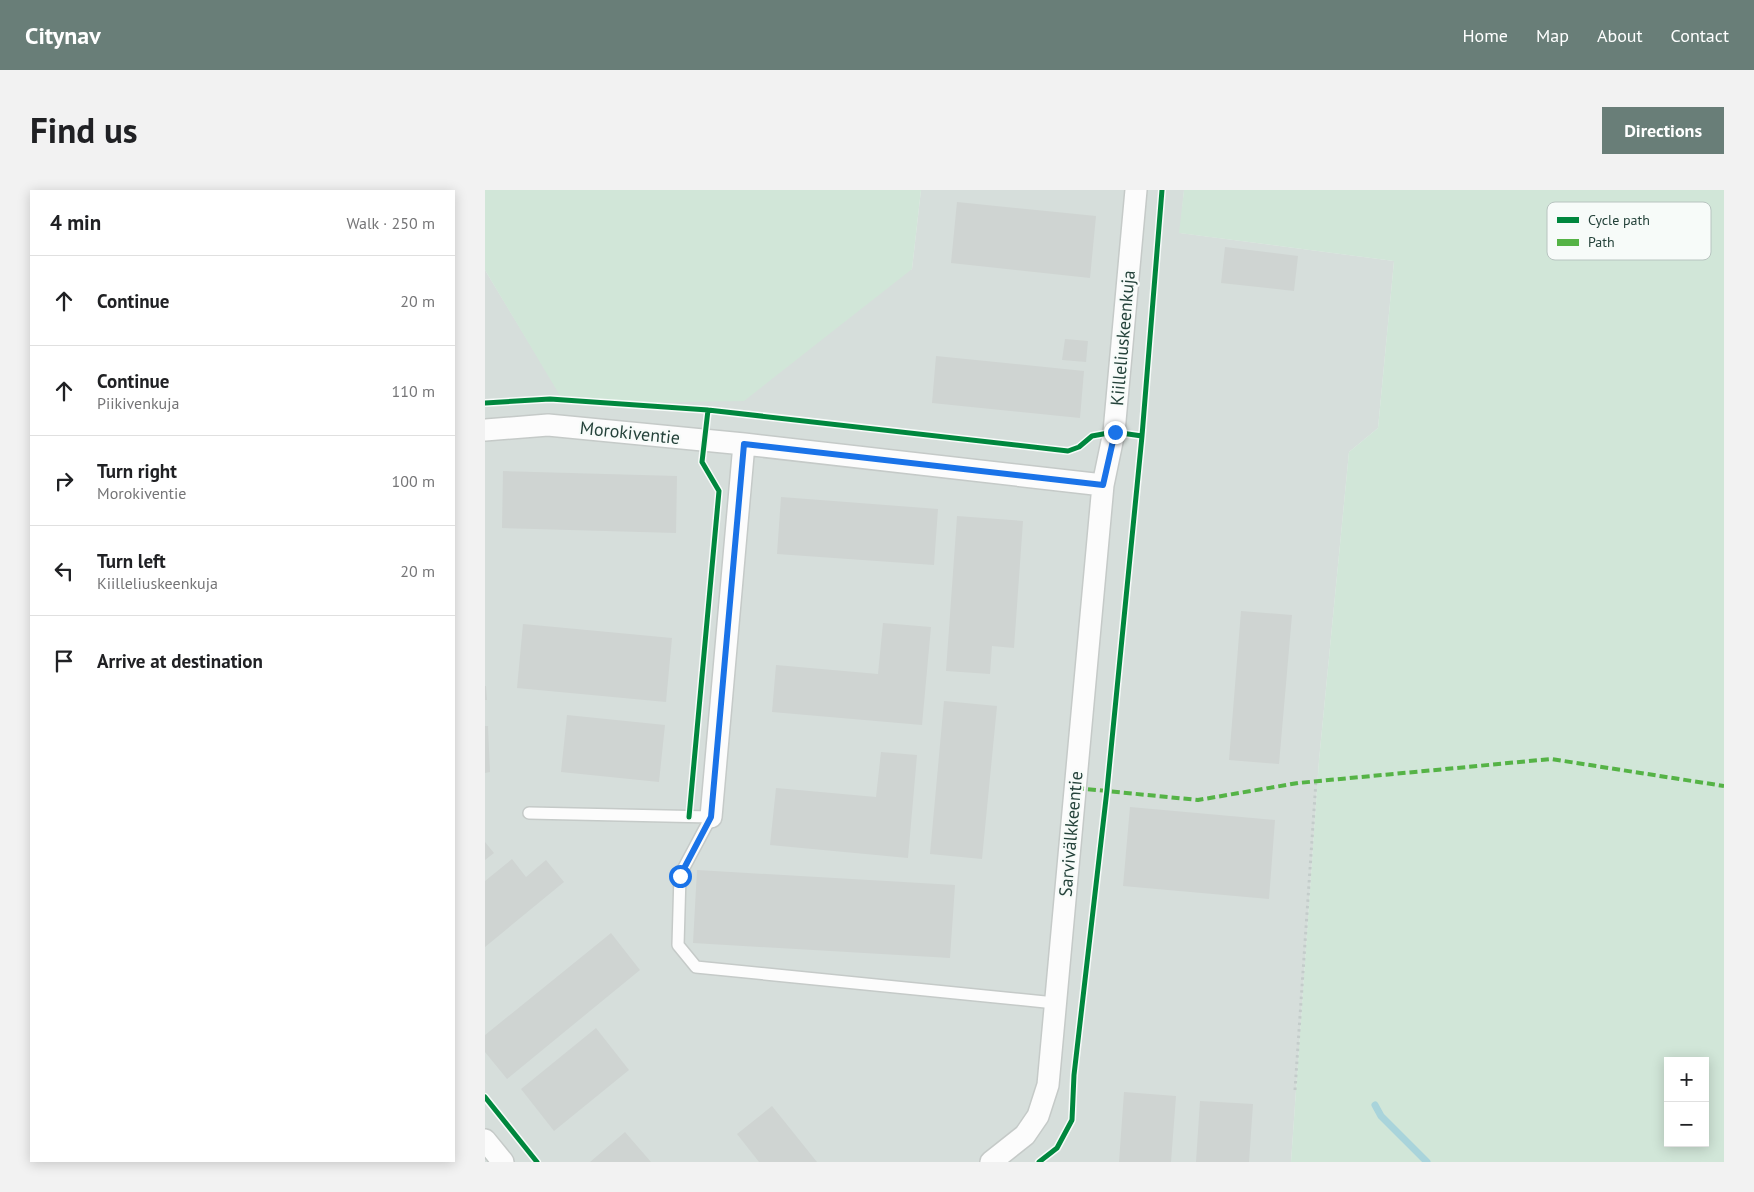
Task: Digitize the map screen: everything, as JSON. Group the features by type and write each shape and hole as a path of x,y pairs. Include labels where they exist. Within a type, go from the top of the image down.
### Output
{"street":[{"name":"Kiilleliuskeenkuja","path":"1103,485 1115,432 1136,190"},
{"name":"Morokiventie","path":"485,430 548,425 744,444 1103,485"},
{"path":"711,817 744,444"},
{"name":"Sarvivälkkeentie","path":"991,1162 1025,1135 1038,1116 1047,1085 1103,485"},
{"path":"485,1140 503,1162"}],"lane":[{"path":"529,814 711,817 680,876 678,945 696,967 1055,1003"}],"path":[{"path":"1295,1090 1316,781"}],"shaded area":[{"path":"921,190 1184,190 1180,233 1394,261 1378,428 1349,452 1319,760 1291,1162 485,1162 485,270 566,404 912,269"}],"green space":[{"path":"485,190 921,190 912,269 744,401 565,404 485,270"},
{"path":"1184,190 1724,190 1724,1162 1291,1162 1319,760 1349,452 1378,428 1394,261 1179,233"}],"building":[{"path":"957,202 1096,216 1090,278 951,263"},
{"path":"1225,247 1298,256 1294,291 1221,283"},
{"path":"1065,339 1088,341 1086,362 1062,360"},
{"path":"936,356 1084,371 1080,418 932,403"},
{"path":"503,471 677,476 676,533 502,528"},
{"path":"781,497 938,509 934,565 777,554"},
{"path":"957,516 1023,521 1014,648 992,646 990,674 946,671"},
{"path":"1241,611 1292,615 1279,764 1229,760"},
{"path":"883,623 931,627 922,725 772,712 776,665 878,674"},
{"path":"523,624 672,638 666,702 517,688"},
{"path":"486,686 487,700 485,700"},
{"path":"944,701 997,706 982,859 930,854"},
{"path":"567,715 665,725 659,782 561,772"},
{"path":"485,726 488,726 490,772 485,773"},
{"path":"881,752 917,755 908,858 770,845 776,788 876,797"},
{"path":"1130,807 1275,820 1269,899 1123,886"},
{"path":"485,842 494,853 485,860"},
{"path":"512,859 526,877 546,860 564,882 485,947 485,881"},
{"path":"697,870 955,885 950,958 693,943"},
{"path":"611,933 640,970 507,1079 485,1052 485,1035"},
{"path":"596,1028 629,1070 554,1131 521,1089"},
{"path":"1124,1092 1176,1096 1171,1162 1119,1162"},
{"path":"1200,1101 1253,1104 1249,1162 1196,1162"},
{"path":"772,1106 817,1162 759,1162 737,1134"},
{"path":"625,1132 651,1162 590,1162"}],"waterway":[{"path":"1375,1105 1381,1116 1427,1162"}],"marked path":[{"path":"1076,788 1198,800 1298,783 1551,759 1724,786"}],"cycle path":[{"path":"1039,1162 1057,1148 1072,1120 1074,1075 1107,790 1142,436 1162,190"},
{"path":"485,403 550,399 708,410 1068,451 1079,447 1092,436 1114,432 1142,436"},
{"path":"689,817 719,491 702,462 708,410"},
{"path":"485,1097 537,1162"}],"route":[{"path":"680,876 711,817 744,444 1103,485 1115,432"}]}
